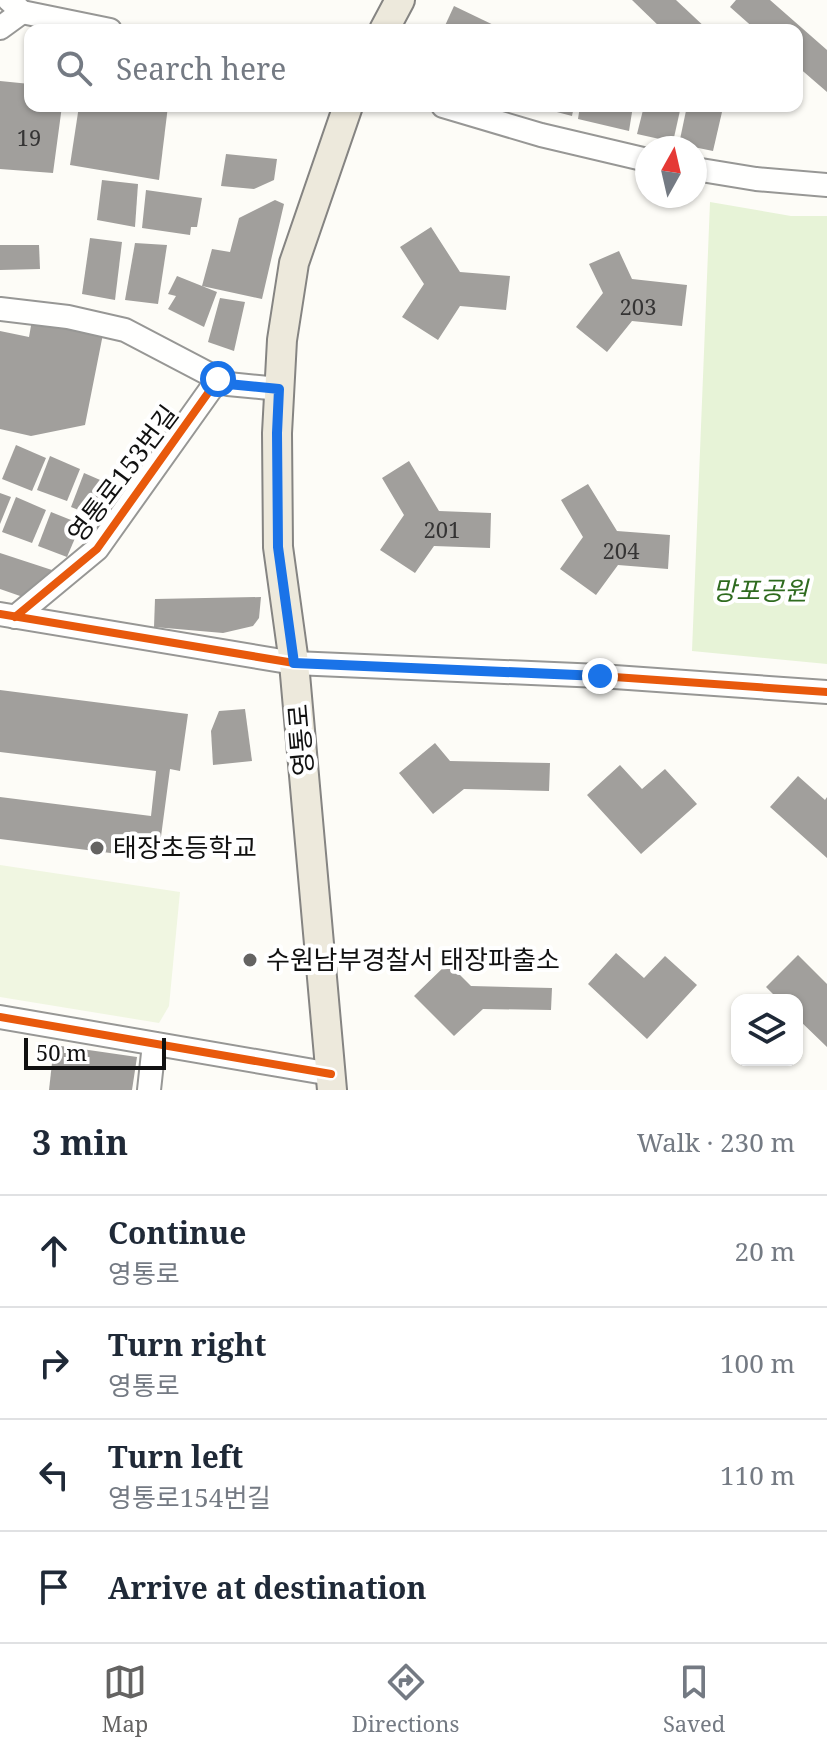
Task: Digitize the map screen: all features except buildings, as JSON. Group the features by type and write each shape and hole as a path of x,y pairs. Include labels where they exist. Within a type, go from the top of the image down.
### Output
{"main road":[{"path":"387,24 400,0"},
{"name":"영통로","path":"331,1082 294,663 278,547 277,433 282,340 294,263 346,112"}],"street":[{"path":"0,28 16,6 48,9 92,24"},
{"path":"463,112 541,135 635,157"},
{"path":"707,171 827,185"},
{"path":"0,309 68,317 125,330 228,384 279,389"},
{"name":"영통로153번길","path":"7,615 97,549 218,379"},
{"name":"영통로153번길","path":"7,615 294,663 600,676 827,692"},
{"path":"0,1017 154,1044 331,1082"},
{"path":"149,1090 154,1044"}],"green space":[{"name":"망포공원","path":"710,202 791,216 827,216 827,664 692,651"},
{"path":"0,865 180,892 169,1006 159,1023 0,997"}],"cycle path":[{"path":"15,617 97,549 218,379"},
{"path":"0,614 294,663 600,676 827,692"},
{"path":"0,1017 331,1074"}],"place":[{"name":"태장초등학교","path":"97,848"},
{"name":"수원남부경찰서 태장파출소","path":"250,960"}],"route":[{"path":"218,379 228,384 279,389 278,547 294,663 600,676"}]}
